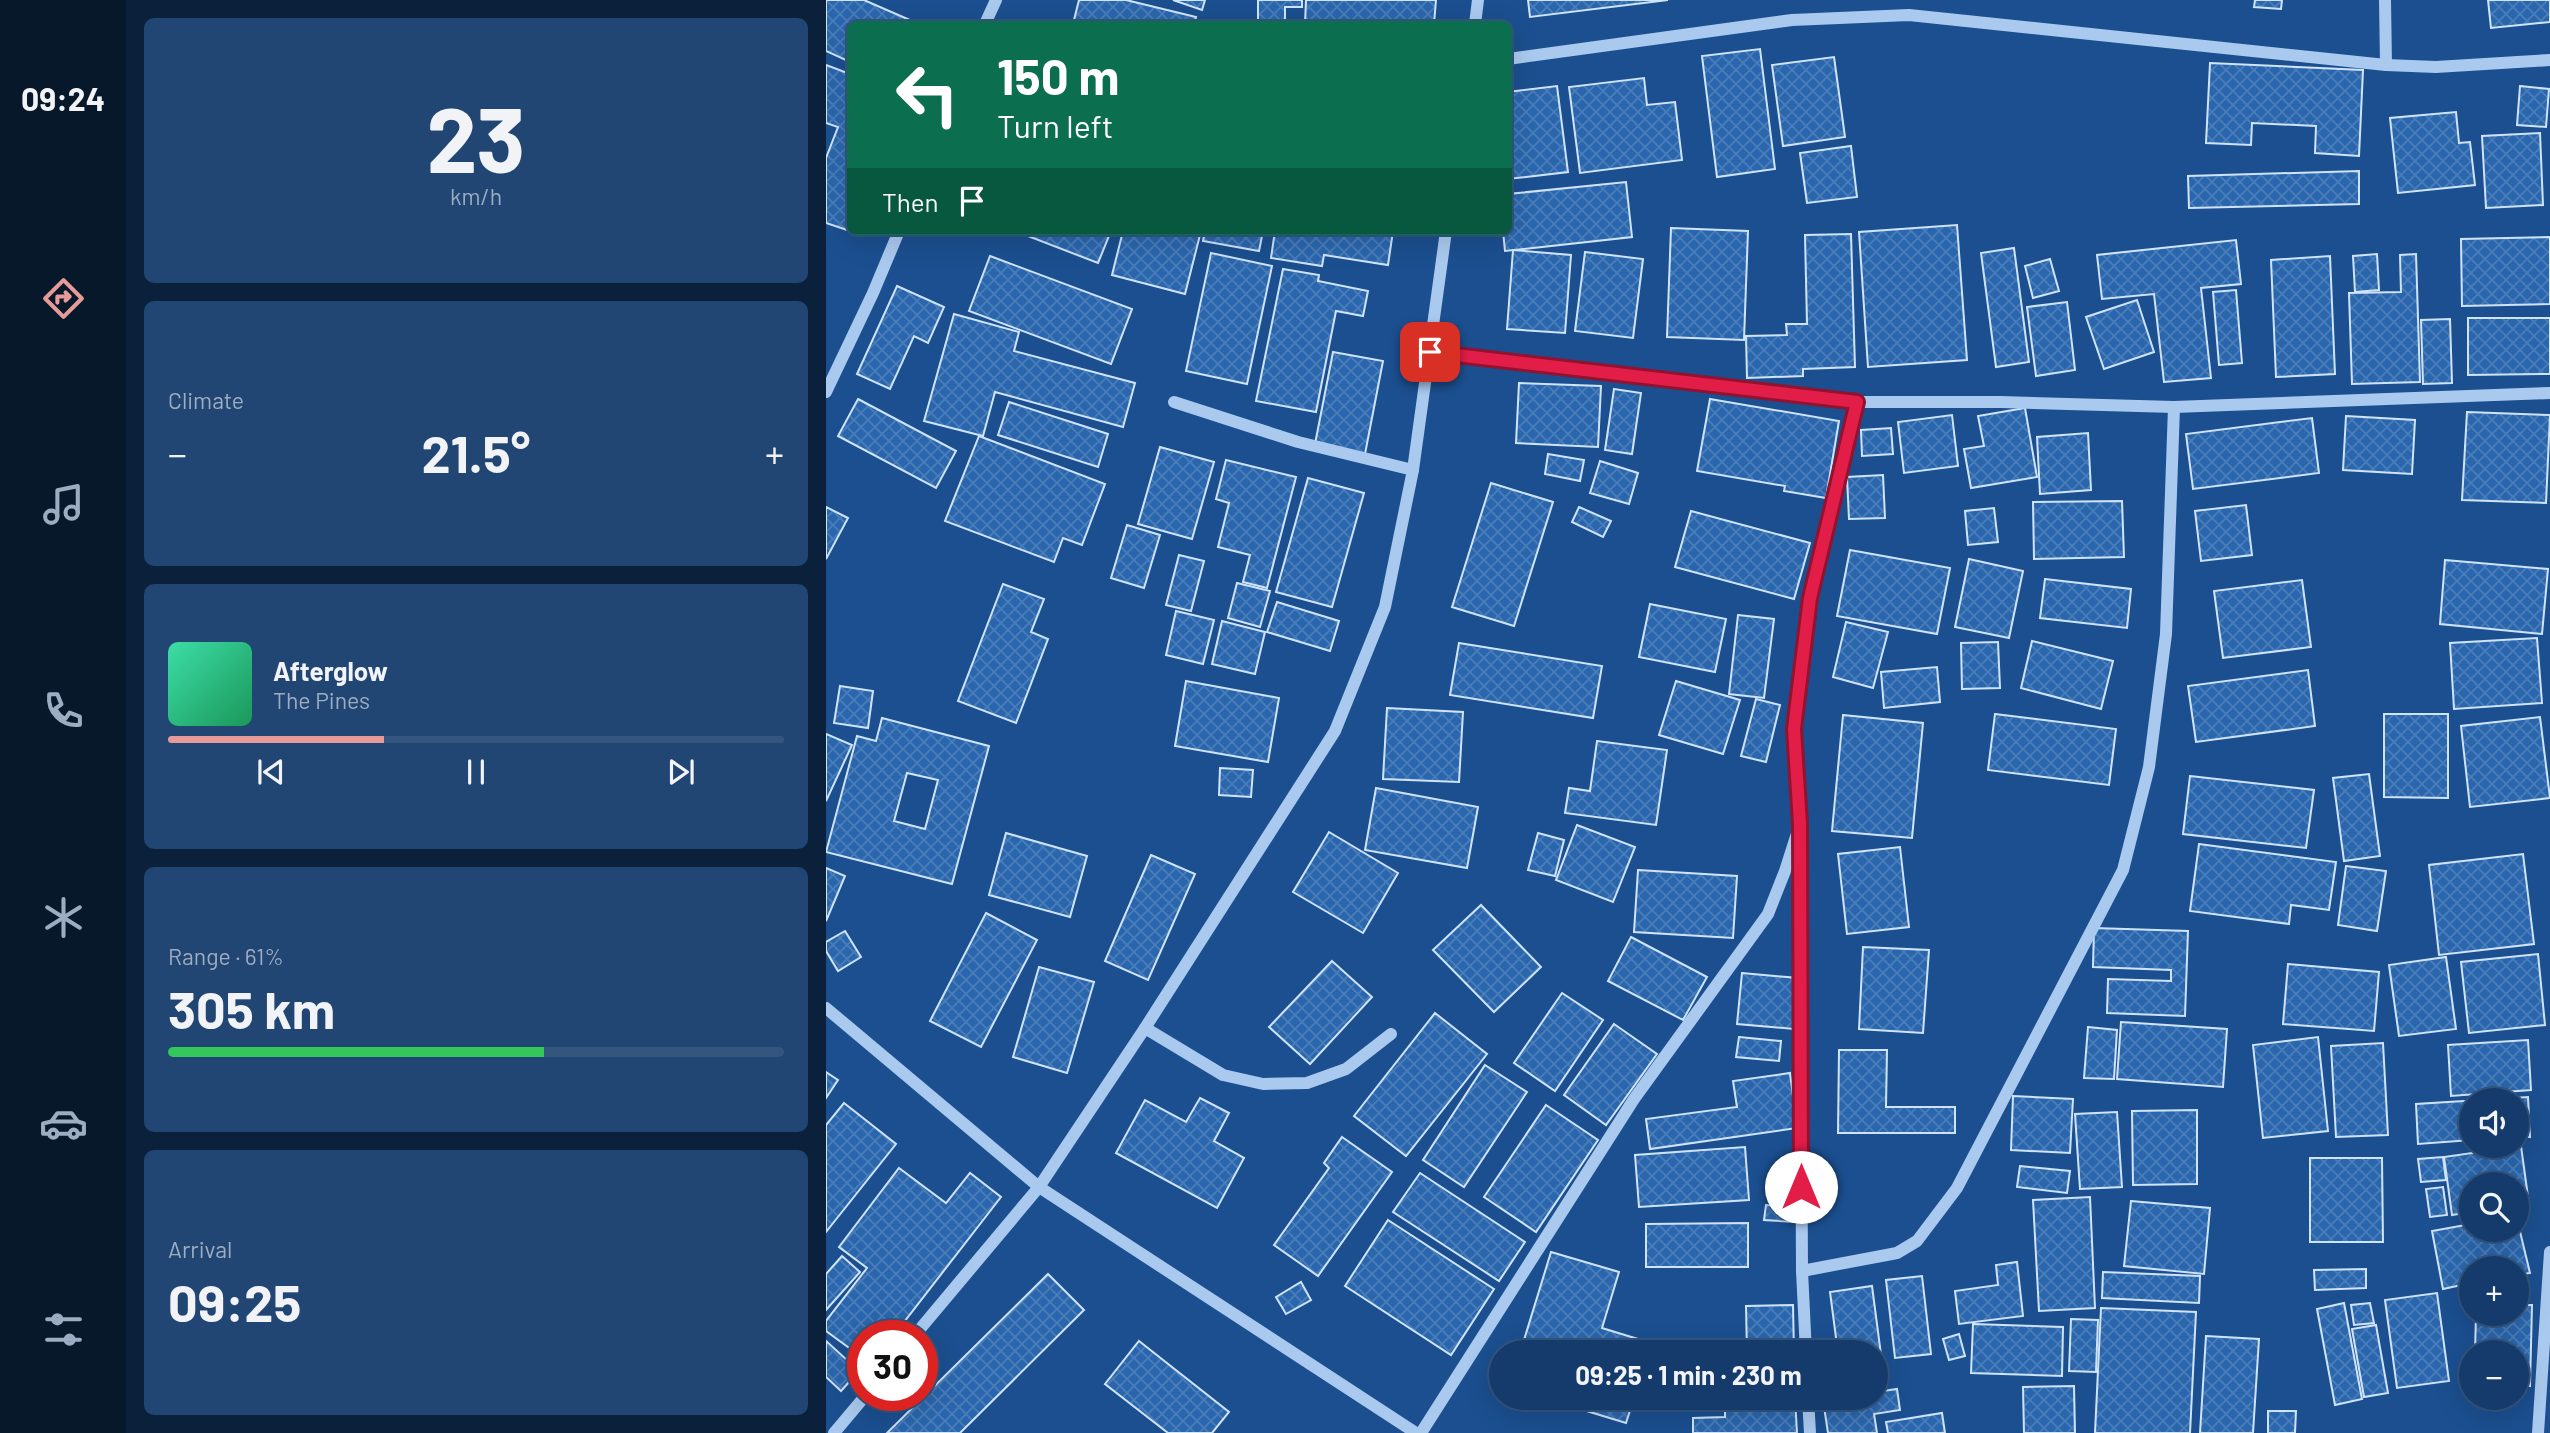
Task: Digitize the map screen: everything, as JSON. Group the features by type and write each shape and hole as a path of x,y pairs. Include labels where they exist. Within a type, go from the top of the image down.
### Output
{"street":[{"path":"986,21 996,0"},
{"path":"1475,21 1478,0"},
{"path":"2385,0 2386,65"},
{"path":"1512,57 1792,20 1909,15 2386,65 2436,67 2550,60"},
{"path":"826,392 897,235"},
{"path":"928,1320 1040,1187 1335,731 1385,607 1413,470 1445,235"},
{"path":"1430,352 1857,402 2001,402 2174,407 2550,393"},
{"path":"1174,402 1298,442 1413,470"},
{"path":"1805,1340 1802,1271 1800,824 1794,729 1810,598 1857,402"},
{"path":"1802,1271 1898,1253 1917,1241 1957,1188 2123,870 2149,767 2166,634 2174,407"},
{"path":"826,1008 1040,1187 1418,1433 1634,1099 1768,914 1800,824"},
{"path":"1145,1028 1223,1074 1264,1084 1307,1083 1346,1069 1391,1034"},
{"path":"2538,1433 2550,1252"},
{"path":"1809,1410 1810,1433"},
{"path":"834,1433 853,1411"}],"building":[{"path":"826,0 864,0 912,21 847,21 847,61 826,51"},
{"path":"1079,0 1126,0 1196,17 1195,21 1074,21"},
{"path":"1173,0 1205,0 1202,10"},
{"path":"1258,0 1302,0 1302,7 1285,7 1285,21 1258,21"},
{"path":"1306,0 1436,0 1434,21 1305,21"},
{"path":"1528,0 1668,0 1530,17"},
{"path":"2255,0 2282,0 2281,9 2254,7"},
{"path":"2488,0 2550,0 2550,22 2491,28"},
{"path":"1760,49 1775,169 1717,177 1702,56"},
{"path":"1834,57 1845,137 1783,146 1772,65"},
{"path":"2210,63 2363,70 2359,156 2315,153 2316,126 2252,123 2251,145 2206,143"},
{"path":"826,65 847,73 847,230 826,223 826,158 838,127 826,123"},
{"path":"1644,78 1647,105 1675,102 1682,160 1580,173 1569,87"},
{"path":"1557,86 1568,172 1512,179 1512,92"},
{"path":"2520,86 2549,89 2546,127 2517,125"},
{"path":"2456,112 2459,143 2470,142 2475,185 2398,193 2390,118"},
{"path":"2540,133 2543,205 2486,208 2482,136"},
{"path":"1851,146 1857,197 1807,203 1800,153"},
{"path":"2359,171 2359,204 2189,208 2188,176"},
{"path":"1626,182 1632,237 1505,251 1503,235 1512,235 1512,194"},
{"path":"1957,225 1967,360 1868,367 1859,232"},
{"path":"1671,228 1748,231 1744,340 1667,337"},
{"path":"1851,234 1855,367 1803,369 1803,376 1747,378 1746,336 1787,335 1786,324 1807,324 1805,235"},
{"path":"1025,235 1109,235 1098,263"},
{"path":"1122,235 1200,235 1185,294 1112,275"},
{"path":"1204,235 1262,235 1259,251 1203,241"},
{"path":"1274,235 1392,235 1388,265 1324,255 1322,266 1271,258"},
{"path":"2550,237 2550,304 2462,306 2461,239"},
{"path":"2236,240 2241,284 2201,288 2211,378 2164,382 2154,294 2102,299 2097,255"},
{"path":"2014,248 2029,362 1996,367 1981,253"},
{"path":"1513,250 1571,255 1565,333 1507,329"},
{"path":"1585,252 1643,259 1633,338 1575,331"},
{"path":"1211,253 1272,266 1247,384 1186,371"},
{"path":"2377,254 2379,290 2355,292 2353,256"},
{"path":"2416,254 2420,382 2352,384 2349,293 2401,292 2400,255"},
{"path":"990,256 1132,309 1111,364 969,311"},
{"path":"2330,256 2335,374 2276,377 2271,260"},
{"path":"2050,259 2059,291 2033,298 2025,266"},
{"path":"1283,269 1319,275 1318,281 1368,291 1363,316 1336,311 1316,412 1256,401"},
{"path":"897,286 944,307 928,343 914,336 890,389 857,374"},
{"path":"2236,290 2242,363 2219,365 2213,292"},
{"path":"2137,300 2154,352 2104,369 2086,317"},
{"path":"2067,302 2075,370 2036,376 2027,307"},
{"path":"954,314 1019,332 1014,351 1135,383 1123,427 995,392 983,436 924,421"},
{"path":"2468,318 2550,318 2550,374 2468,375"},
{"path":"2450,319 2452,383 2423,384 2421,320"},
{"path":"1333,352 1383,361 1365,454 1315,444"},
{"path":"1519,383 1601,386 1598,447 1516,443"},
{"path":"1614,389 1641,393 1632,454 1605,450"},
{"path":"858,399 956,451 936,488 838,436"},
{"path":"1710,399 1839,421 1826,498 1784,491 1785,486 1697,471"},
{"path":"1009,402 1108,434 1098,467 998,435"},
{"path":"2025,408 2037,477 1971,488 1964,449 1984,446 1978,416"},
{"path":"2467,412 2550,415 2546,503 2462,500"},
{"path":"1952,415 1958,466 1904,473 1898,422"},
{"path":"2346,416 2415,420 2412,474 2343,470"},
{"path":"2312,418 2319,473 2193,489 2186,434"},
{"path":"1891,428 1893,454 1862,456 1861,430"},
{"path":"2088,433 2091,490 2040,494 2037,437"},
{"path":"979,436 1105,484 1082,545 1063,538 1054,562 945,521"},
{"path":"1160,447 1214,462 1192,539 1138,524"},
{"path":"1548,454 1584,460 1580,481 1545,474"},
{"path":"1226,460 1296,477 1267,588 1243,582 1250,555 1218,547 1229,503 1216,499"},
{"path":"1600,461 1638,473 1629,504 1590,493"},
{"path":"1883,475 1885,518 1849,519 1847,477"},
{"path":"1308,478 1364,493 1332,607 1276,592"},
{"path":"1491,483 1553,502 1514,626 1452,607"},
{"path":"2122,501 2124,557 2034,559 2033,502"},
{"path":"2246,505 2252,555 2201,561 2195,511"},
{"path":"826,507 848,518 826,559"},
{"path":"1579,507 1611,521 1603,537 1572,522"},
{"path":"1994,508 1998,542 1968,545 1965,511"},
{"path":"1691,511 1810,543 1794,599 1675,567"},
{"path":"1127,525 1160,535 1144,588 1111,578"},
{"path":"1850,550 1950,568 1937,634 1837,616"},
{"path":"1179,555 1204,561 1191,611 1166,605"},
{"path":"1969,559 2023,571 2009,638 1955,627"},
{"path":"2445,560 2548,569 2542,634 2440,624"},
{"path":"2045,579 2131,589 2127,628 2040,618"},
{"path":"2302,580 2311,647 2223,658 2214,591"},
{"path":"1237,583 1270,591 1260,627 1228,618"},
{"path":"1003,584 1044,599 1031,632 1048,639 1016,723 958,701"},
{"path":"1277,602 1339,621 1330,651 1267,632"},
{"path":"1650,604 1726,619 1715,672 1639,657"},
{"path":"1176,611 1214,620 1203,664 1166,655"},
{"path":"1738,615 1774,619 1764,698 1729,694"},
{"path":"1222,621 1265,632 1255,674 1212,664"},
{"path":"1846,622 1888,632 1873,688 1833,677"},
{"path":"2537,638 2542,703 2454,709 2450,643"},
{"path":"2032,641 2113,661 2101,709 2021,688"},
{"path":"1998,642 2000,688 1962,689 1961,643"},
{"path":"1459,643 1602,666 1593,718 1450,695"},
{"path":"1937,667 1940,702 1884,708 1881,672"},
{"path":"2308,670 2315,726 2196,742 2188,686"},
{"path":"1186,681 1279,698 1268,762 1175,746"},
{"path":"1676,681 1740,700 1723,754 1659,735"},
{"path":"840,686 873,691 868,728 834,723"},
{"path":"1756,699 1780,705 1766,762 1741,756"},
{"path":"1387,708 1463,712 1459,782 1383,779"},
{"path":"1995,714 2116,729 2109,785 1988,770"},
{"path":"2384,714 2448,714 2448,798 2384,797"},
{"path":"1843,715 1923,723 1912,838 1832,831"},
{"path":"2540,717 2550,798 2470,807 2461,726"},
{"path":"882,718 989,746 952,884 826,852 857,736 876,741","holes":["907,773 938,780 925,829 894,821"]},
{"path":"826,734 852,745 826,801"},
{"path":"1597,741 1667,750 1656,825 1565,813 1569,788 1590,791"},
{"path":"1220,768 1253,770 1251,797 1219,795"},
{"path":"2369,774 2380,856 2344,861 2333,778"},
{"path":"2190,776 2314,790 2306,848 2183,834"},
{"path":"1376,788 1478,807 1467,868 1365,850"},
{"path":"1577,825 1635,847 1613,902 1556,880"},
{"path":"1329,832 1398,873 1363,933 1293,892"},
{"path":"1006,833 1087,856 1070,917 989,895"},
{"path":"1538,833 1564,840 1555,876 1528,870"},
{"path":"2199,844 2336,862 2329,910 2291,905 2289,924 2190,911"},
{"path":"1900,847 1909,927 1847,934 1838,854"},
{"path":"2523,854 2534,944 2439,955 2429,865"},
{"path":"1151,855 1195,874 1148,980 1105,961"},
{"path":"2346,866 2386,871 2377,931 2338,925"},
{"path":"826,868 845,876 826,921"},
{"path":"1638,870 1737,876 1733,938 1634,932"},
{"path":"1481,905 1541,967 1494,1012 1433,950"},
{"path":"986,913 1037,940 981,1047 930,1021"},
{"path":"2094,928 2188,931 2185,1016 2107,1013 2108,979 2171,981 2171,970 2093,967"},
{"path":"845,931 861,957 838,971 826,951 826,942"},
{"path":"1631,937 1707,977 1683,1020 1608,981"},
{"path":"1863,947 1929,950 1923,1033 1859,1029"},
{"path":"2538,954 2545,1025 2469,1033 2461,962"},
{"path":"2446,957 2456,1029 2399,1036 2389,965"},
{"path":"1332,961 1372,997 1310,1064 1269,1027"},
{"path":"2288,964 2379,972 2374,1031 2283,1024"},
{"path":"1039,967 1094,982 1067,1073 1013,1057"},
{"path":"1742,973 1798,978 1794,1029 1737,1024"},
{"path":"1562,993 1603,1020 1555,1091 1514,1063"},
{"path":"1435,1013 1487,1054 1406,1156 1354,1116"},
{"path":"2121,1022 2227,1029 2223,1087 2117,1079"},
{"path":"1614,1024 1657,1054 1606,1125 1564,1095"},
{"path":"2088,1027 2117,1030 2114,1079 2084,1078"},
{"path":"1739,1037 1781,1041 1779,1061 1736,1057"},
{"path":"2318,1037 2328,1131 2263,1138 2253,1045"},
{"path":"2528,1040 2531,1090 2459,1088 2459,1095 2451,1096 2448,1045"},
{"path":"2383,1043 2388,1135 2336,1137 2331,1046"},
{"path":"1839,1050 1887,1050 1886,1107 1955,1107 1955,1133 1838,1133"},
{"path":"1485,1065 1527,1092 1464,1187 1423,1160"},
{"path":"826,1072 838,1080 826,1098"},
{"path":"1790,1073 1797,1128 1650,1149 1646,1119 1737,1107 1733,1081"},
{"path":"2013,1096 2073,1099 2070,1153 2011,1150"},
{"path":"1200,1098 1229,1113 1214,1141 1244,1158 1217,1208 1116,1153 1145,1100 1186,1122"},
{"path":"2459,1101 2459,1141 2418,1144 2416,1104"},
{"path":"844,1103 896,1144 826,1232 826,1125"},
{"path":"1546,1105 1598,1140 1536,1232 1484,1197"},
{"path":"2197,1110 2197,1184 2133,1185 2132,1111"},
{"path":"2117,1112 2122,1187 2080,1189 2075,1114"},
{"path":"1342,1137 1392,1172 1318,1276 1274,1245 1329,1168 1324,1163"},
{"path":"1745,1147 1749,1200 1639,1207 1635,1155"},
{"path":"2459,1155 2459,1158 2523,1158 2525,1172 2459,1172 2459,1214 2452,1215 2444,1157"},
{"path":"2443,1157 2446,1180 2421,1182 2418,1159"},
{"path":"2310,1158 2382,1158 2383,1242 2310,1242"},
{"path":"2020,1166 2070,1171 2067,1193 2017,1187"},
{"path":"899,1168 946,1203 970,1173 1001,1197 906,1320 847,1320 847,1346 826,1331 826,1321 867,1268 839,1247"},
{"path":"1420,1173 1525,1242 1499,1281 1393,1212"},
{"path":"2443,1187 2447,1215 2430,1217 2426,1189"},
{"path":"2090,1197 2095,1308 2039,1311 2033,1200"},
{"path":"2131,1201 2210,1208 2204,1274 2124,1266"},
{"path":"1766,1205 1795,1208 1793,1222 1764,1220"},
{"path":"1388,1220 1494,1289 1451,1355 1345,1286"},
{"path":"1748,1223 1748,1267 1646,1267 1646,1224"},
{"path":"2459,1226 2459,1242 2523,1242 2526,1256 2459,1256 2459,1286 2443,1289 2432,1231"},
{"path":"1551,1252 1619,1272 1602,1328 1641,1340 1524,1340"},
{"path":"842,1256 860,1272 826,1310 826,1274"},
{"path":"2017,1262 2023,1316 1959,1324 1955,1291 1998,1285 1996,1265"},
{"path":"2366,1269 2366,1288 2315,1290 2314,1270"},
{"path":"2103,1272 2200,1276 2199,1303 2102,1298"},
{"path":"1048,1274 1084,1310 960,1433 887,1433 909,1411 938,1411 938,1383"},
{"path":"1922,1276 1931,1354 1895,1358 1886,1280"},
{"path":"1301,1282 1311,1300 1286,1314 1276,1297"},
{"path":"1872,1286 1879,1340 1836,1340 1830,1292"},
{"path":"2437,1293 2449,1381 2397,1388 2385,1300"},
{"path":"2344,1303 2362,1399 2335,1405 2317,1309"},
{"path":"2370,1303 2374,1323 2354,1325 2351,1305"},
{"path":"1793,1305 1794,1340 1747,1340 1746,1306"},
{"path":"2529,1305 2532,1305 2530,1386 2529,1340 2475,1340 2476,1326 2529,1326"},
{"path":"2101,1308 2196,1312 2190,1433 2095,1433"},
{"path":"2071,1319 2098,1320 2096,1372 2069,1371"},
{"path":"1973,1324 2063,1327 2062,1376 1971,1373"},
{"path":"2376,1325 2388,1393 2364,1397 2352,1329"},
{"path":"1959,1334 1965,1356 1949,1360 1943,1339"},
{"path":"2206,1336 2259,1339 2253,1433 2200,1433"},
{"path":"826,1341 847,1360 847,1384 841,1391 826,1377"},
{"path":"1139,1341 1229,1412 1212,1433 1168,1433 1105,1384"},
{"path":"2074,1386 2075,1433 2024,1433 2023,1387"},
{"path":"1897,1389 1900,1410 1874,1414 1877,1433 1828,1433 1825,1410 1888,1410 1888,1390"},
{"path":"1583,1410 1630,1410 1626,1423"},
{"path":"1725,1410 1796,1410 1797,1433 1693,1433 1693,1418 1725,1417"},
{"path":"2268,1411 2296,1411 2295,1433 2268,1433"},
{"path":"1942,1413 1945,1433 1888,1433 1886,1422"}],"route":[{"path":"1430,352 1857,402 1810,598 1794,729 1800,824 1801,1187"}]}
